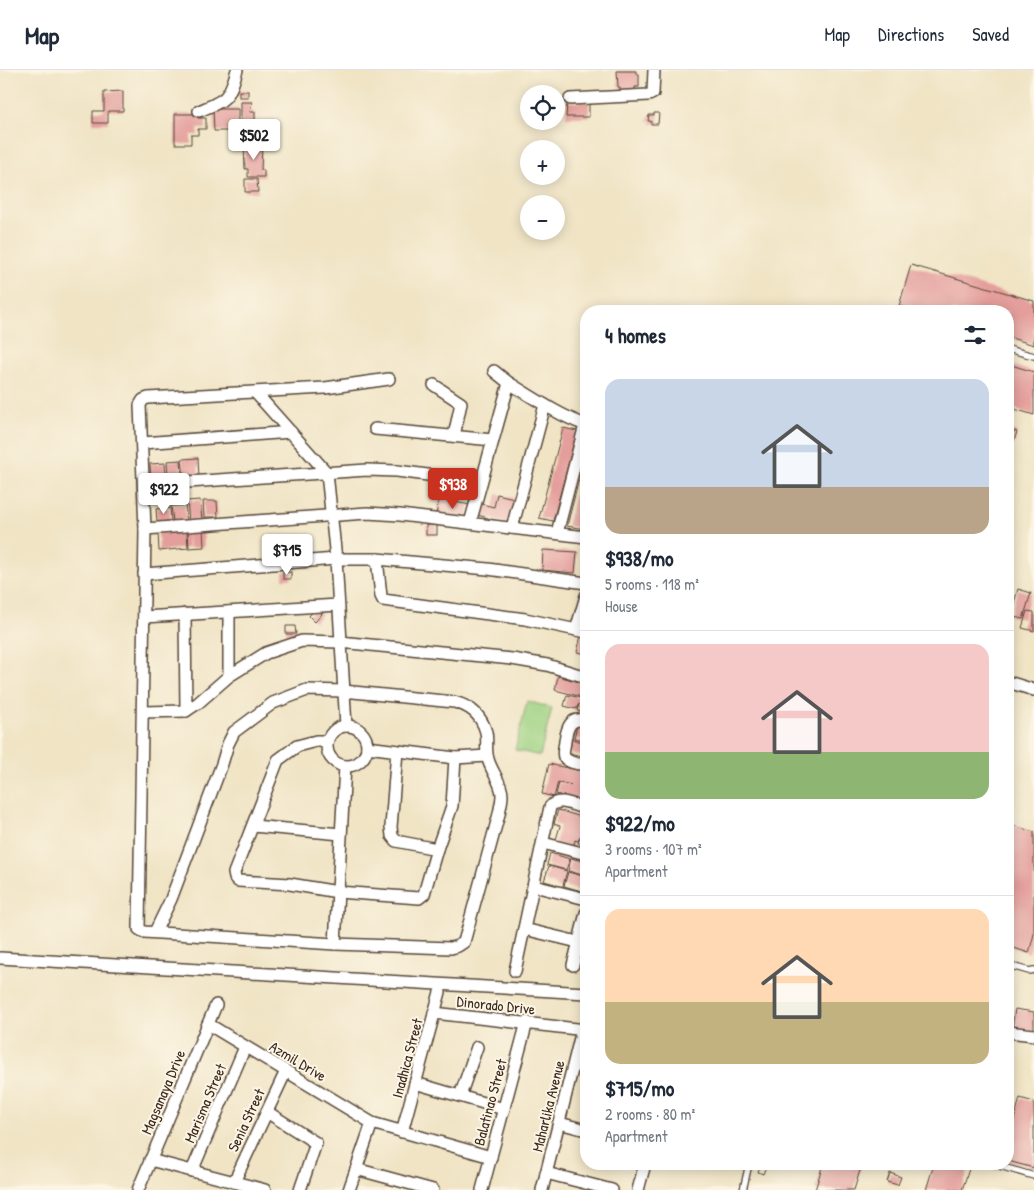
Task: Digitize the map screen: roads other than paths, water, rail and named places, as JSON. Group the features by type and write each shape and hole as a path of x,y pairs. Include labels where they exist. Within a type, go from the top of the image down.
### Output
{"street":[{"path":"199,111 221,102 231,92 238,70"},
{"path":"570,99 649,95 653,93 654,88 654,70"},
{"path":"494,371 545,405 580,423"},
{"path":"155,932 172,900 234,732 273,703 306,690 343,691 454,702 466,705 476,712 486,732 487,756 502,795 499,814 464,942 451,948 335,944 144,932 139,928 145,528 140,405 143,400 148,398 326,388 389,379"},
{"path":"470,524 509,382"},
{"path":"434,385 461,403 454,436"},
{"path":"255,392 327,473 336,559 346,726"},
{"path":"512,528 545,405"},
{"path":"374,429 493,440"},
{"path":"142,443 290,432"},
{"path":"557,533 580,447"},
{"path":"144,485 367,470 481,482"},
{"path":"145,528 367,513 580,535"},
{"path":"144,574 336,559 377,559 488,569 580,581"},
{"path":"377,559 383,600 524,619 580,631"},
{"path":"144,617 338,605"},
{"path":"229,612 229,676"},
{"path":"185,614 186,711"},
{"path":"143,712 186,711 229,676 266,653 302,641 340,642 521,661 547,665 580,675"},
{"path":"1014,684 1034,690"},
{"path":"580,719 573,721 568,727 563,753 569,761 580,764"},
{"path":"346,726 357,728 365,736 367,747 364,757 356,764 345,766 337,763 330,757 327,749 327,740 334,730 346,726"},
{"path":"327,740 297,746 278,760 234,873 238,881 290,884 338,892 419,898 424,894 452,806 455,758"},
{"path":"367,747 455,758 487,756"},
{"path":"397,751 391,827 392,836 396,841 437,849"},
{"path":"335,944 345,766"},
{"path":"515,971 550,807 558,801 580,807"},
{"path":"253,826 342,834"},
{"path":"543,843 580,852"},
{"path":"534,886 580,898"},
{"path":"524,929 578,942"},
{"path":"574,965 580,935"},
{"path":"0,958 580,993"},
{"name":"Inadhica Street","path":"402,1132 440,992"},
{"name":"Magsanaya Drive","path":"138,1190 216,1006"},
{"name":"Dinorado Drive","path":"434,1013 580,1029"},
{"name":"Balatinao Street","path":"482,1190 527,1022"},
{"name":"Azmil Drive","path":"208,1024 372,1124 491,1157"},
{"path":"1014,1033 1034,1035"},
{"name":"Maharlika Avenue","path":"542,1190 580,1045"},
{"name":"Marisma Street","path":"192,1171 245,1047"},
{"path":"460,1096 477,1047"},
{"name":"Senia Street","path":"234,1182 286,1071"},
{"path":"416,1083 504,1109"},
{"path":"267,1112 316,1143 300,1190"},
{"path":"559,1123 580,1128"},
{"path":"349,1190 372,1124"},
{"path":"150,1160 265,1190"},
{"path":"356,1169 433,1190"},
{"path":"638,1190 643,1170"},
{"path":"546,1173 591,1187 612,1190"}],"lane":[{"path":"1014,351 1034,356"},
{"path":"1014,966 1029,971 1034,970"},
{"path":"743,1190 748,1170"},
{"path":"1014,1170 1034,1176"}]}
